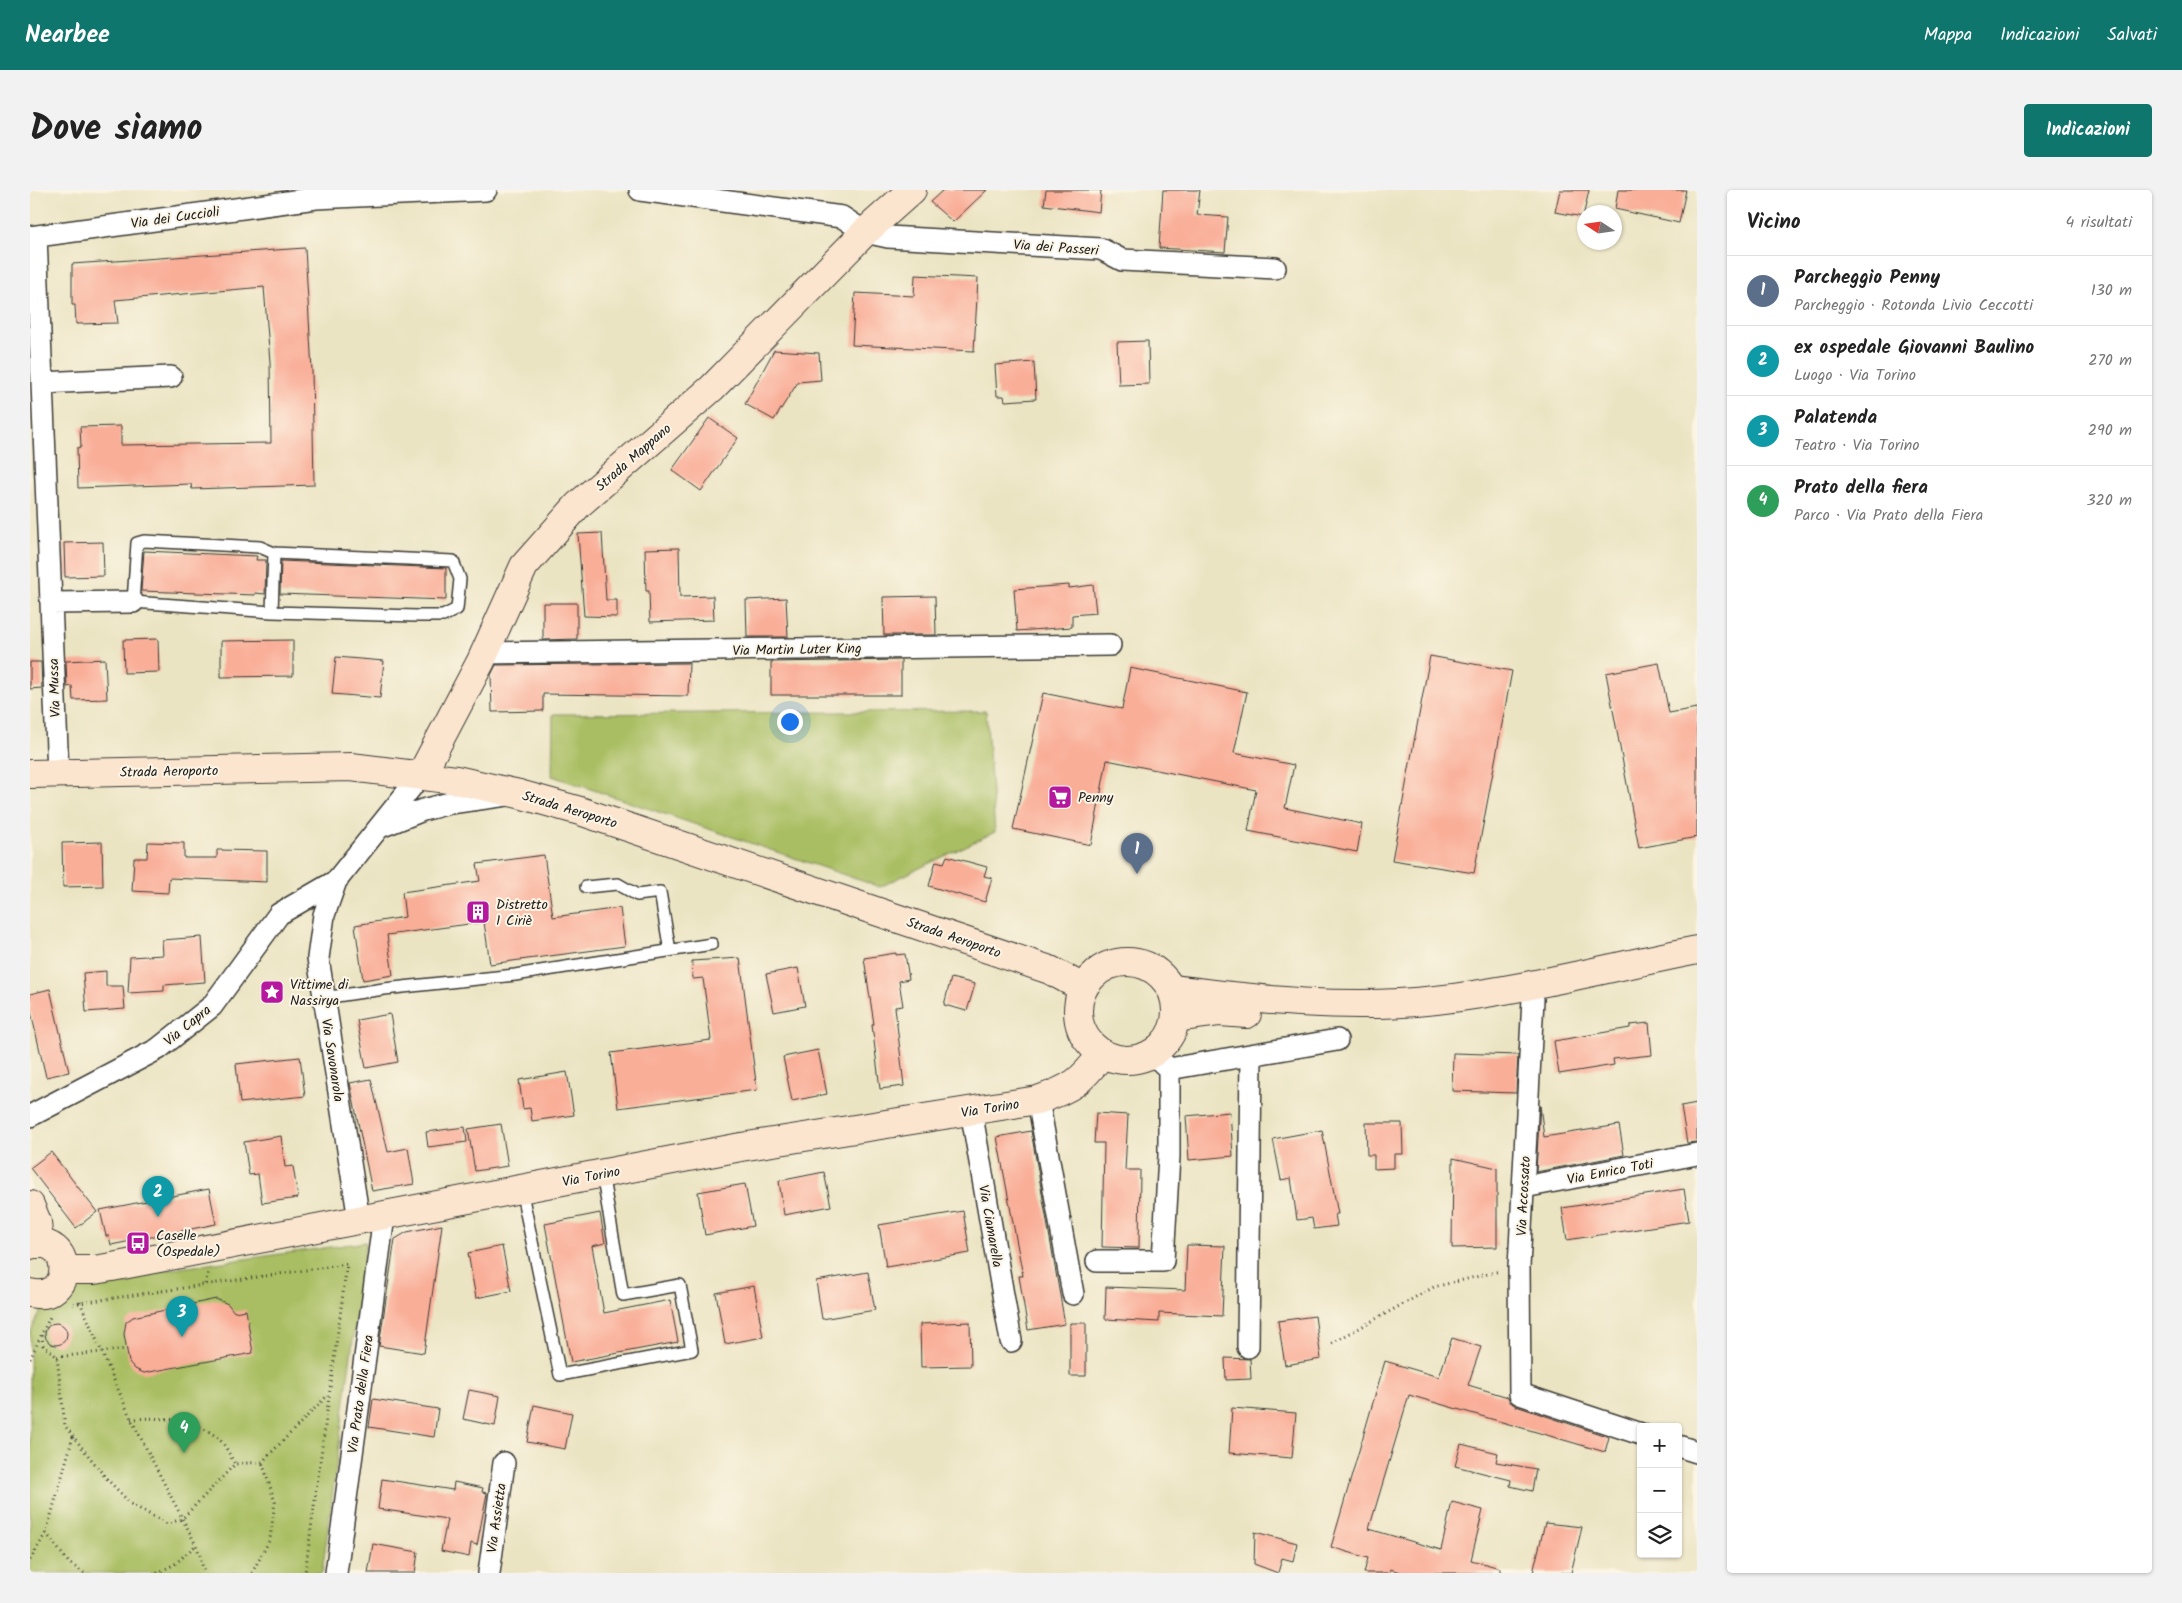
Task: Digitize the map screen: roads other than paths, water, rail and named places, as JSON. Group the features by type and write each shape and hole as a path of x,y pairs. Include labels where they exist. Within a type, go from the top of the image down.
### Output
{"main road":[{"name":"Strada Mappano","path":"421,775 485,653 524,566 572,512 712,388 866,232 912,190"},
{"name":"Strada Aeroporto","path":"30,774 351,767 456,780 580,810 1050,970 1083,988"},
{"path":"1172,990 1237,998 1327,1002 1384,1003 1436,1000 1498,990 1697,950"},
{"path":"1117,962 1144,964 1155,970 1165,979 1172,990 1176,1004 1176,1018 1161,1061 1118,1060 1102,1054 1090,1044 1080,1025 1078,1002 1083,988 1092,976 1103,968 1117,962"},
{"path":"1176,1018 1220,1012 1334,1019 1397,1019 1446,1015 1697,968"},
{"name":"Via Torino","path":"64,1270 94,1270 112,1267 741,1146 1038,1100 1066,1090 1086,1076 1102,1054"},
{"path":"30,1205 37,1222 35,1244 47,1245 60,1254 64,1270 59,1285 38,1309"}],"street":[{"name":"Via dei Cuccioli","path":"33,236 316,198 486,190"},
{"path":"640,190 842,217 866,232"},
{"name":"Via dei Passeri","path":"866,232 888,237 1101,249 1122,260 1275,268"},
{"name":"Via Mussa","path":"33,236 42,384 58,774"},
{"path":"42,384 171,377"},
{"path":"51,603 133,602"},
{"name":"Via Martin Luter King","path":"485,653 1110,645"},
{"name":"Via Savonarola","path":"372,1218 324,998 318,958 324,915 336,881 421,775"},
{"path":"379,827 423,810 450,803 519,794"},
{"name":"Via Capra","path":"30,1116 158,1049 212,1006 279,914 336,881"},
{"name":"Via Accossato","path":"1533,999 1519,1267 1520,1394 1637,1433"},
{"path":"1097,1261 1163,1260 1169,1156 1161,1061 1251,1055 1337,1040"},
{"path":"1248,1347 1251,1055"},
{"path":"1038,1100 1073,1294"},
{"name":"Via Ciamarella","path":"971,1110 1011,1341"},
{"name":"Via Enrico Toti","path":"1524,1187 1697,1154"},
{"name":"Via Prato della Fiera","path":"336,1573 372,1218"},
{"path":"1682,1447 1697,1452"},
{"name":"Via Assietta","path":"489,1573 504,1463"}],"lane":[{"path":"144,541 260,547 274,553 453,561 460,579 457,609 443,616 272,612 133,602 137,543 144,541"},
{"path":"272,612 274,553"},
{"path":"586,887 618,884 637,895 660,892 670,951"},
{"path":"324,998 384,989 515,975 712,944"},
{"path":"521,1189 560,1376 692,1350 680,1285 623,1295 602,1173"}],"place":[{"name":"Penny","path":"1060,797"},
{"name":"Parcheggio Penny","path":"1137,874"},
{"name":"Distretto 1 Ciriè","path":"478,912"},
{"name":"Vittime di Nassirya","path":"272,992"},
{"name":"ex ospedale Giovanni Baulino","path":"158,1217"},
{"name":"Caselle (Ospedale)","path":"138,1243"},
{"name":"Palatenda","path":"182,1337"},
{"name":"Prato della fiera","path":"184,1453"}]}
